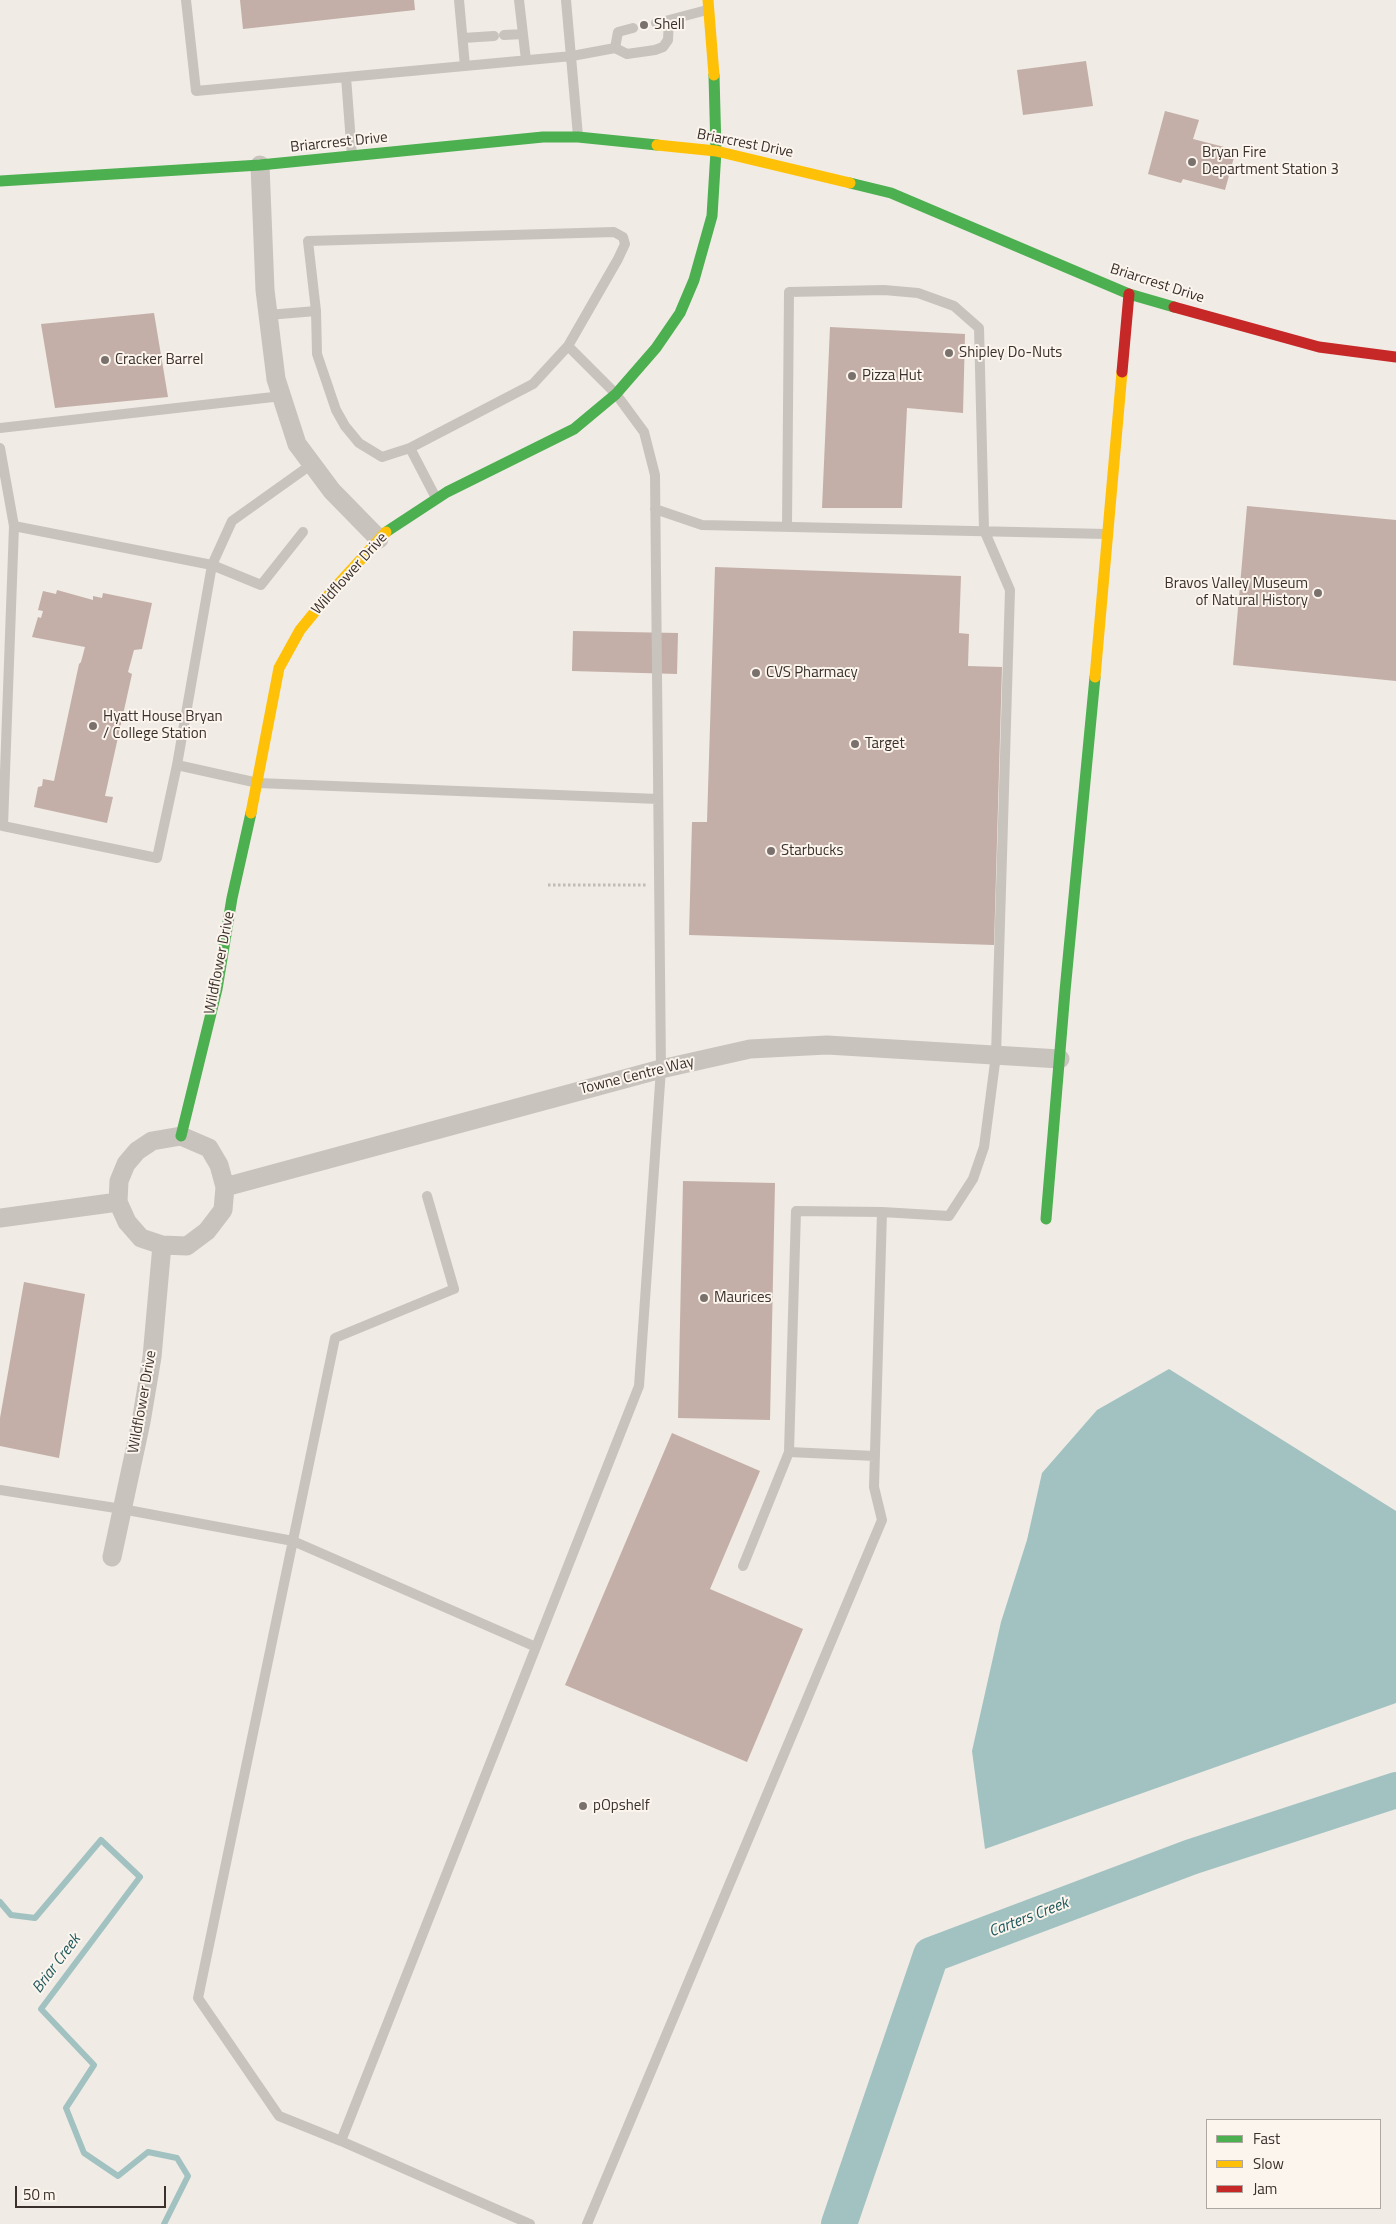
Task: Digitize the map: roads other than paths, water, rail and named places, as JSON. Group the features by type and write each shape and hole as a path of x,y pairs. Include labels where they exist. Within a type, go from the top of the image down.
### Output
{"street":[{"name":"Wildflower Drive","path":"181,1136 216,989 232,898 258,783 279,668 300,630 331,592 379,539 436,498 480,474 574,429 616,394 656,348 680,312 694,280 712,216 716,150 716,94 709,5"},
{"name":"Briarcrest Drive","path":"0,182 260,165 543,137 578,137 716,150 891,193 1129,294 1319,347 1396,357"},
{"path":"260,165 265,290 276,379 297,444 332,491 379,539"},
{"path":"1046,1219 1129,294"},
{"name":"Towne Centre Way","path":"225,1187 660,1069 750,1049 827,1045 1060,1059"},
{"path":"181,1136 209,1148 219,1165 225,1187 222,1210 207,1231 187,1246 162,1246 141,1238 127,1222 118,1202 119,1181 126,1164 137,1151 152,1141 181,1136"},
{"path":"0,1218 118,1202"},
{"name":"Wildflower Drive","path":"112,1557 141,1422 152,1357 162,1246"}],"lane":[{"path":"186,0 196,92 572,56 614,48 627,54 654,50 662,47 668,40 669,20"},
{"path":"459,0 465,66"},
{"path":"519,0 526,60"},
{"path":"566,0 578,137"},
{"path":"656,24 709,5"},
{"path":"614,48 618,32 633,28"},
{"path":"463,38 523,34"},
{"path":"346,77 352,156"},
{"path":"614,232 623,237 625,244 568,346 533,384 410,448 382,457 359,443 345,426 336,410 317,354 316,311 308,241 614,232"},
{"path":"742,1566 789,1452 796,1211 882,1212 949,1216 973,1179 984,1147 996,1055 1010,590 984,530 979,328 954,306 918,294 884,290 789,292 787,526"},
{"path":"268,315 316,311"},
{"path":"341,2141 639,1386 660,1069 655,475 644,432 616,394 568,346"},
{"path":"0,428 282,396"},
{"path":"0,448 14,526 3,826 157,858 177,765 212,565 232,521 312,464"},
{"path":"410,448 436,498"},
{"path":"655,508 702,525 1107,534"},
{"path":"14,526 212,565 261,585 303,532"},
{"path":"177,765 258,783 658,798"},
{"path":"427,1196 454,1289 335,1338 198,1998 280,2116 530,2224"},
{"path":"587,2224 882,1520 874,1487 882,1212"},
{"path":"789,1452 875,1456"},
{"path":"0,1490 122,1509 294,1541 536,1647"}],"water":[{"path":"1169,1369 1396,1511 1396,1703 985,1849 972,1751 1001,1622 1027,1540 1042,1473 1097,1410"}],"waterway":[{"name":"Carters Creek","path":"839,2224 931,1955 1191,1857 1396,1790"},
{"name":"Briar Creek","path":"0,1902 11,1915 35,1918 101,1840 140,1877 41,2009 94,2065 66,2108 84,2153 118,2176 148,2152 177,2158 188,2176 164,2224"}],"place":[{"name":"Shell","path":"644,25"},
{"name":"Bryan Fire Department Station 3","path":"1192,162"},
{"name":"Shipley Do-Nuts","path":"949,353"},
{"name":"Cracker Barrel","path":"105,360"},
{"name":"Pizza Hut","path":"852,376"},
{"name":"Bravos Valley Museum of Natural History","path":"1318,593"},
{"name":"CVS Pharmacy","path":"756,673"},
{"name":"Hyatt House Bryan / College Station","path":"93,726"},
{"name":"Target","path":"855,744"},
{"name":"Starbucks","path":"771,851"},
{"name":"Maurices","path":"704,1298"},
{"name":"pOpshelf","path":"583,1806"}]}
